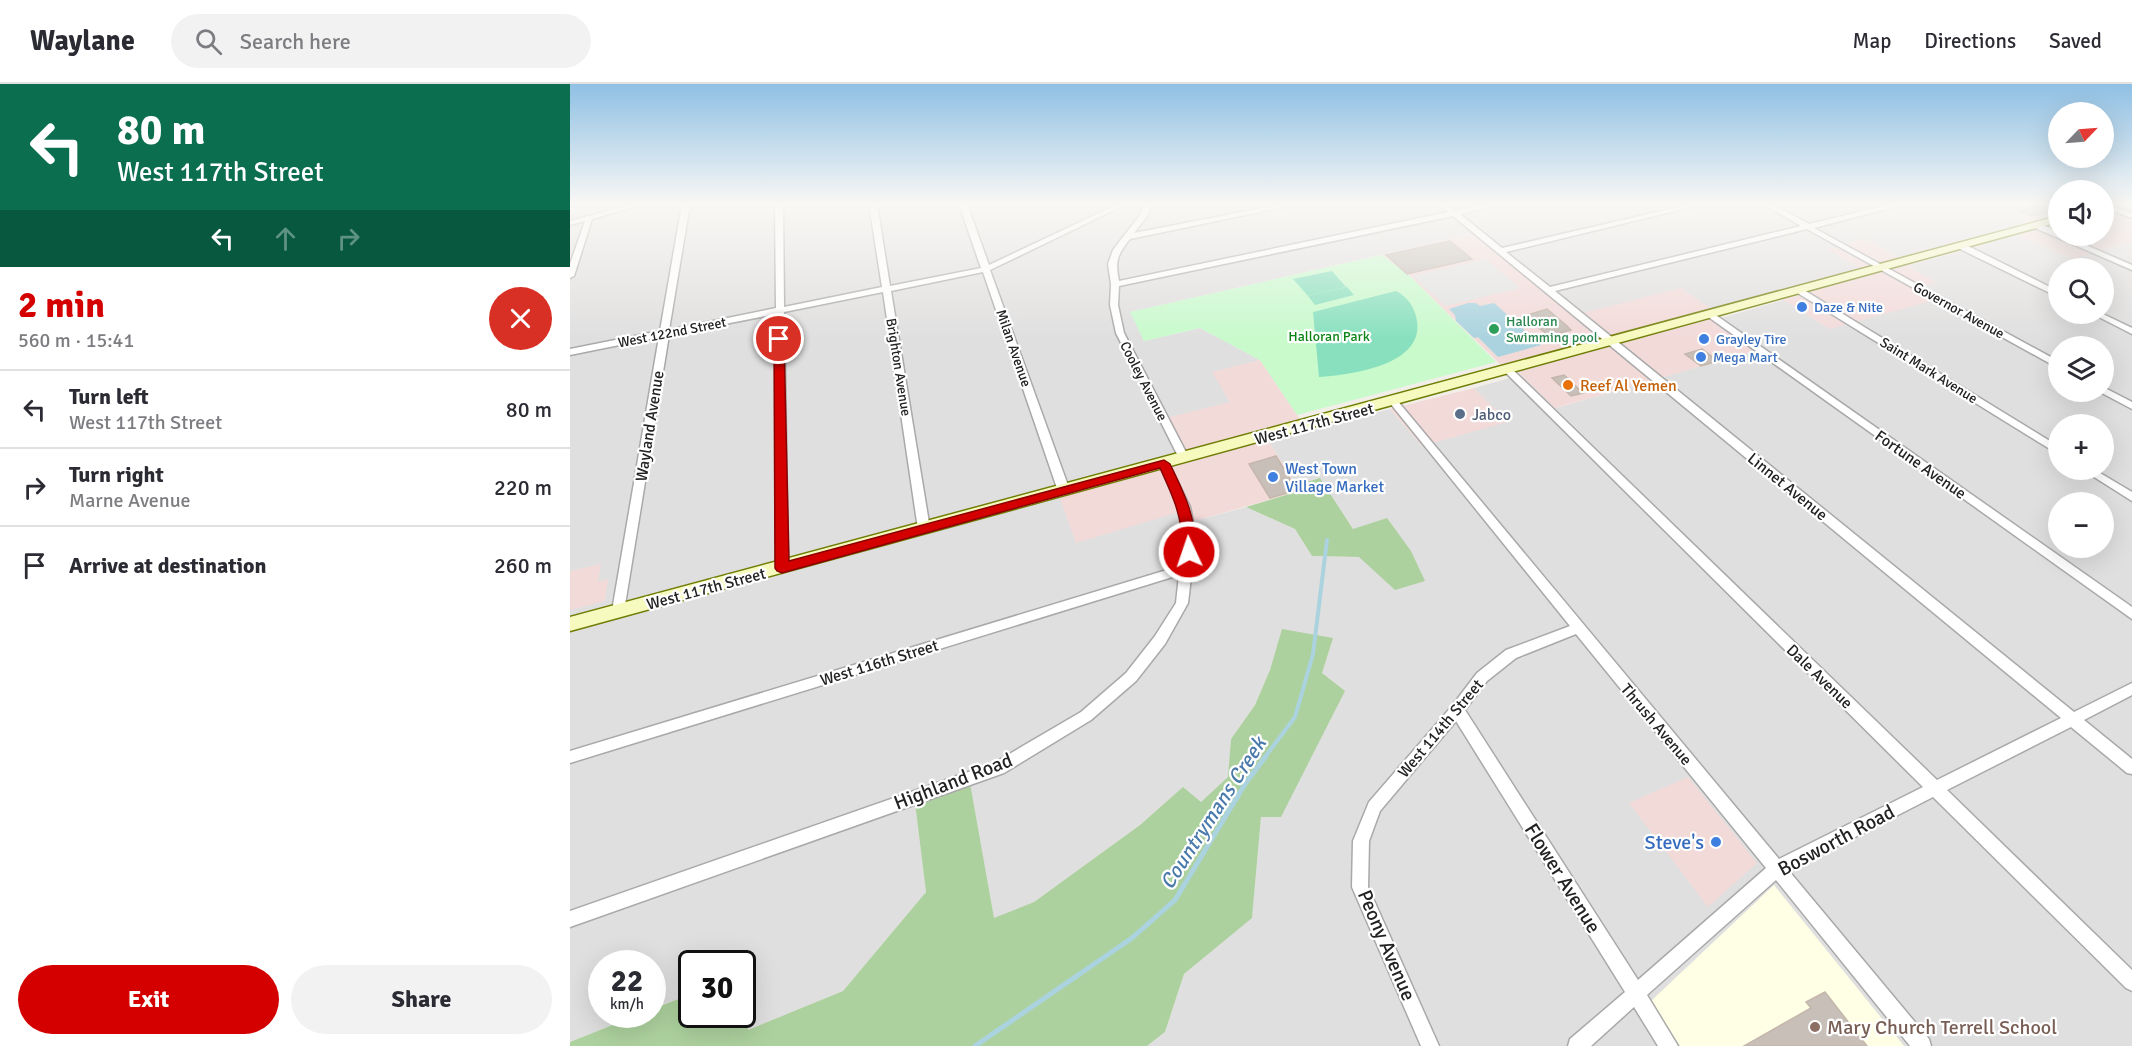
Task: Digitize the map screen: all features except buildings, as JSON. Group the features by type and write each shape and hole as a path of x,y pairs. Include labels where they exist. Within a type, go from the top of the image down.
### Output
{"main road":[{"name":"West 117th Street","path":"570,624 1951,249"}],"street":[{"path":"570,276 579,249"},
{"name":"Wayland Avenue","path":"618,612 678,249"},
{"path":"779,249 782,568"},
{"name":"Brighton Avenue","path":"880,249 924,529"},
{"name":"Milan Avenue","path":"980,249 1064,491"},
{"name":"West 122nd Street","path":"570,352 987,269 1029,249"},
{"name":"Cooley Avenue","path":"1118,249 1112,264 1115,284 1114,305 1120,333 1184,458"},
{"path":"1115,284 1283,249"},
{"path":"1500,250 1505,249"},
{"path":"1549,290 1719,249"},
{"name":"Governor Avenue","path":"1848,249 2048,359"},
{"path":"1967,249 2048,289"},
{"path":"2090,249 2132,268"},
{"name":"Linnet Avenue","path":"1500,250 2132,768"},
{"name":"Saint Mark Avenue","path":"1799,290 2048,445"},
{"name":"Fortune Avenue","path":"1710,314 2132,614"},
{"path":"2114,322 2132,331"},
{"name":"Dale Avenue","path":"1508,370 2132,982"},
{"path":"2114,396 2132,406"},
{"name":"Thrush Avenue","path":"1393,401 1922,1046"},
{"name":"Highland Road","path":"570,919 999,768 1086,716 1131,676 1160,640 1182,603 1190,536 1184,507 1164,464"},
{"path":"2104,480 2132,497"},
{"name":"West 116th Street","path":"570,757 1187,568"},
{"name":"West 114th Street","path":"1374,807 1457,710 1482,677 1511,654 1578,628"},
{"name":"Bosworth Road","path":"1577,1046 1776,869 2132,689"},
{"name":"Flower Avenue","path":"1457,710 1669,1046"},
{"name":"Peony Avenue","path":"1374,807 1361,841 1360,887 1430,1046"}],"shaded area":[{"path":"570,249 1407,249 1131,312 1144,341 1200,328 1260,360 1213,372 1230,402 1185,454 570,621"},
{"path":"1408,249 1502,249 1583,313 1681,288 1723,317 1712,321 1754,351 1555,408 1510,364 1502,366 1410,276 1382,255"},
{"path":"1502,249 1828,249 1861,268 1711,309 1681,288 1583,314"},
{"path":"1827,249 1883,249 1913,265 1908,267 1936,282 1921,287 1942,298 1830,329 1771,292 1860,268"},
{"path":"1884,249 1929,249 1899,257"},
{"path":"1969,249 2050,249 2070,258 2048,258 2048,324 2114,324 2114,258 2076,258 2108,249 2132,249 2132,1046 1147,1046 1165,1032 1184,974 1252,917 1261,817 1322,673 1283,629 1270,670 1255,705 1231,739 1229,777 1201,802 1183,788 1140,825 1034,902 994,919 970,784 915,803 926,892 843,991 756,1028 756,950 678,950 678,999 666,1004 666,950 588,950 588,1028 605,1028 570,1042 570,629 1059,495 1189,509 1194,521 1246,507 1295,529 1312,556 1359,557 1353,529 1320,478 1296,485 1269,442 1390,409 1422,446 1506,421 1474,388 1521,375 1556,408 1753,351 1711,321 1784,300 1830,329 1920,286 1935,282 1907,266"},
{"path":"2049,249 2108,249 2070,258"},
{"path":"1486,259 1520,288 1445,306 1413,276"},
{"path":"1260,360 1308,431 1269,442 1300,491 1194,521 1189,509 1076,543 1057,490 1185,455 1166,418 1230,402 1212,372"},
{"path":"1474,388 1507,422 1422,446 1390,409"},
{"path":"601,564 598,582 608,579 605,601 570,610 570,571"},
{"path":"1688,777 1757,863 1708,907 1629,803"},
{"path":"1774,885 1904,1046 1680,1046 1651,1001"}],"green space":[{"name":"Halloran Park","path":"1382,255 1410,276 1496,362 1297,415 1260,360 1200,328 1144,341 1130,312"},
{"path":"1332,271 1346,287 1308,296 1293,279"},
{"path":"1347,287 1354,295 1315,305 1308,296"},
{"path":"1396,291 1413,307 1416,316 1416,336 1409,348 1398,358 1383,365 1349,374 1319,377 1313,312"},
{"path":"1320,478 1353,529 1387,518 1411,551 1425,581 1395,590 1359,557 1312,556 1295,529 1246,507 1299,491 1296,485"},
{"path":"1282,629 1333,638 1322,673 1345,691 1281,817 1261,817 1252,918 1184,974 1165,1032 1147,1046 570,1046 570,1042 605,1028 666,1028 666,1004 678,999 678,1028 748,1028 748,1030 843,991 926,892 915,803 970,783 994,918 1034,902 1140,825 1183,787 1201,802 1228,777 1231,739 1255,705 1270,670"}],"water":[{"name":"Halloran Swimming pool","path":"1476,303 1480,306 1494,303 1541,345 1498,357 1478,337 1474,338 1456,321 1455,315 1449,309"}],"waterway":[{"name":"Countrymans Creek","path":"1265,757 1295,717 1313,654 1327,540"},
{"name":"Countrymans Creek","path":"975,1046 1132,938 1175,900 1245,784 1266,756"}],"place":[{"name":"Daze & Nite","path":"1802,307"},
{"name":"Halloran Swimming pool","path":"1494,329"},
{"name":"Grayley Tire","path":"1704,339"},
{"name":"Mega Mart","path":"1701,357"},
{"name":"Reef Al Yemen","path":"1568,385"},
{"name":"Jabco","path":"1460,414"},
{"name":"West Town Village Market","path":"1273,477"},
{"name":"Steve's","path":"1716,842"},
{"name":"Mary Church Terrell School","path":"1815,1027"}],"route":[{"path":"779,339 782,568 1164,464 1184,507 1190,536 1189,552"}]}
